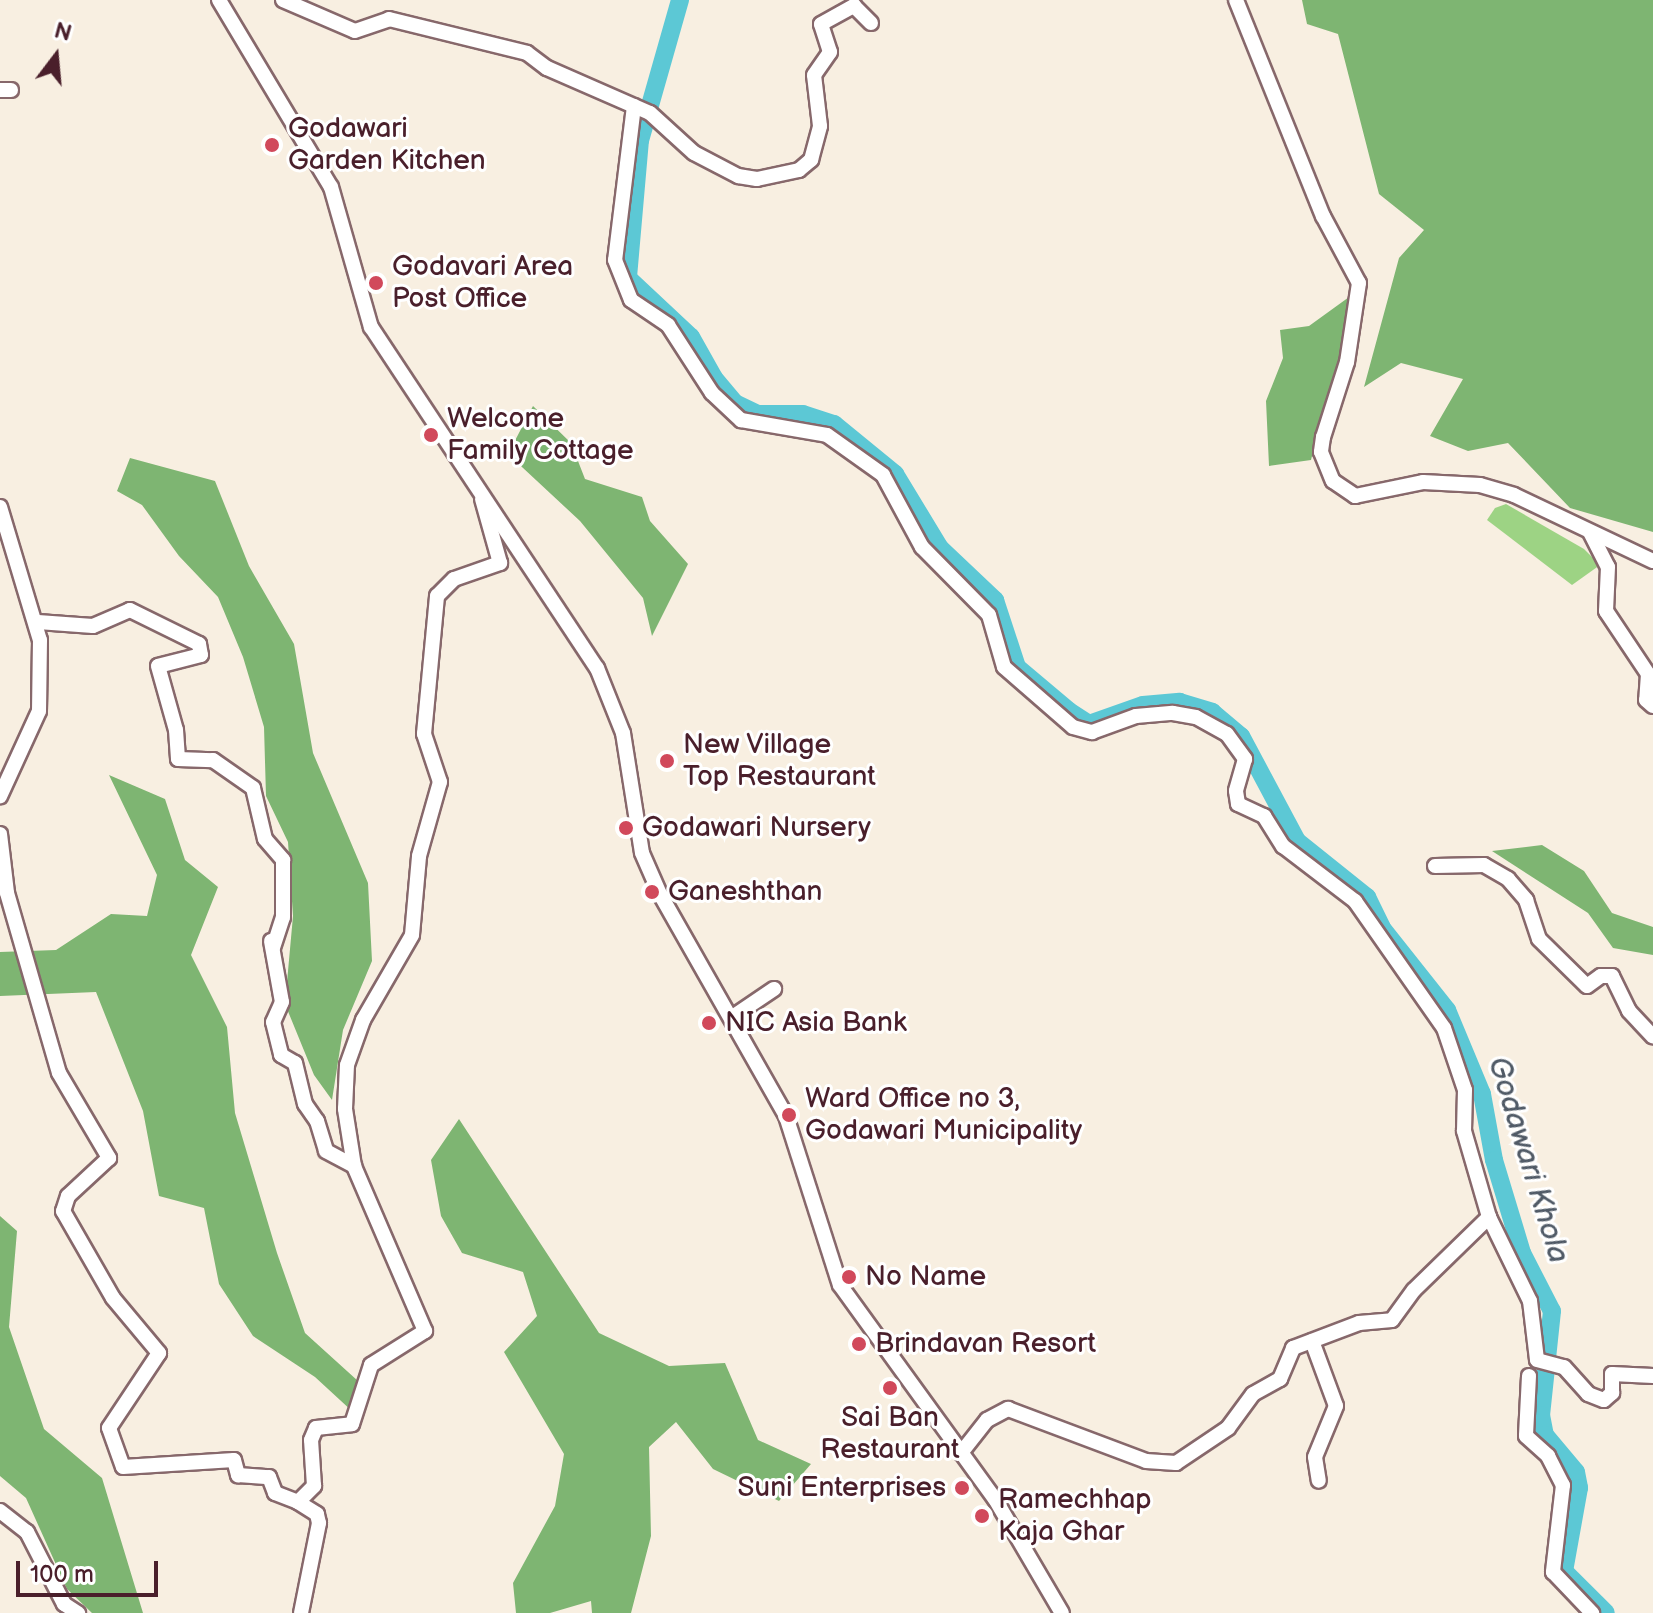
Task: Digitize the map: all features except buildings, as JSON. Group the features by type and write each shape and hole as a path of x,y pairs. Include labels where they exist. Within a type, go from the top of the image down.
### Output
{"street":[{"path":"219,0 331,187 371,327 597,668 623,733 642,853 660,894 786,1116 840,1285 1003,1512 1062,1613"},
{"path":"283,0 355,31 389,19 527,53 547,68 650,113 694,153 738,176 757,179 799,170 811,160 820,126 814,75 830,52 821,24 854,6 871,23"},
{"path":"1236,0 1323,216 1359,283 1347,362 1321,452 1333,481 1355,496 1423,482 1480,485 1587,528 1653,561"},
{"path":"634,106 615,260 631,300 668,325 712,393 733,414 751,424 827,435 883,475 922,547 989,615 1004,667 1073,727 1092,732 1136,716 1173,713 1196,717 1227,734 1245,759 1236,791 1238,804 1264,816 1283,846 1355,901 1444,1028 1465,1090 1464,1131 1489,1217 1530,1301 1534,1355 1557,1364 1588,1394 1604,1400 1612,1393 1612,1374 1653,1376"},
{"path":"298,1502 314,1486 311,1440 316,1428 352,1424 371,1365 425,1331 354,1166 345,1109 347,1065 363,1020 412,935 419,856 440,782 424,734 437,596 454,579 500,563 481,495"},
{"path":"0,507 38,622 39,711 0,796"},
{"path":"1587,528 1608,567 1606,611 1648,674 1646,700 1653,706"},
{"path":"38,622 93,626 130,610 199,644 201,655 158,666 176,730 178,759 213,760 253,788 265,839 283,860 283,917 272,942 282,1002 273,1022 281,1055 295,1063 305,1104 317,1121 326,1151 354,1166"},
{"path":"0,834 7,893 59,1073 109,1158 68,1196 63,1211 113,1298 159,1353 109,1428 123,1467 234,1460 238,1475 269,1477 275,1493 317,1514 319,1523 301,1613"},
{"path":"1435,866 1484,865 1508,879 1526,900 1539,939 1587,986 1601,976 1612,976 1629,1011 1653,1037"},
{"path":"731,1018 774,989"},
{"path":"961,1453 994,1413 1008,1409 1169,1466 1228,1428 1253,1394 1280,1379 1293,1348 1359,1323 1392,1320 1414,1290 1489,1217"},
{"path":"1312,1341 1336,1406 1315,1457 1319,1481"},
{"path":"1529,1376 1526,1436 1548,1456 1563,1485 1553,1572 1592,1613"},
{"path":"0,1511 27,1532 64,1604 78,1613"}],"green space":[{"path":"1302,0 1653,0 1653,532 1570,508 1508,443 1468,451 1430,436 1463,379 1401,363 1364,387 1399,258 1424,230 1379,194 1338,34 1307,24"},
{"path":"1356,292 1344,371 1321,421 1311,460 1269,466 1266,401 1283,358 1280,330 1309,326"},
{"path":"533,406 571,443 585,479 642,497 650,521 688,564 652,636 643,598 580,521 508,454"},
{"path":"130,458 215,481 249,566 294,644 313,753 368,883 372,961 343,1030 332,1100 314,1075 285,1004 293,916 288,842 266,796 264,727 243,657 218,597 179,556 142,505 117,491"},
{"path":"1506,504 1584,549 1600,565 1572,585 1487,520 1495,508"},
{"path":"109,775 165,799 185,860 218,887 191,955 227,1027 235,1113 277,1253 305,1333 358,1381 353,1412 315,1377 253,1336 219,1284 204,1208 159,1196 143,1111 96,992 0,996 0,952 56,950 111,914 147,916 157,875"},
{"path":"1542,845 1584,871 1612,913 1653,927 1653,955 1613,948 1588,913 1492,851"},
{"path":"459,1119 599,1333 669,1366 725,1363 758,1440 811,1464 779,1501 713,1469 676,1422 649,1447 651,1536 631,1613 592,1613 591,1601 550,1613 516,1613 513,1583 555,1506 564,1454 504,1352 537,1316 523,1272 462,1253 441,1216 431,1160"},
{"path":"0,1216 17,1231 9,1327 44,1429 102,1478 143,1613 92,1613 67,1589 26,1498 0,1476"}],"waterway":[{"name":"Godawari Khola","path":"680,0 640,140 628,278 691,337 714,378 735,403 758,414 803,414 834,424 895,474 940,548 995,600 1017,667 1069,711 1089,724 1143,705 1180,702 1212,712 1241,736 1297,841 1367,897 1382,928 1447,1010 1482,1094 1494,1160 1522,1253 1552,1311 1541,1415 1545,1435 1576,1472 1579,1488 1564,1571 1606,1613"}],"place":[{"name":"Godawari Garden Kitchen","path":"272,145"},
{"name":"Godavari Area Post Office","path":"376,283"},
{"name":"Welcome Family Cottage","path":"431,435"},
{"name":"New Village Top Restaurant","path":"667,761"},
{"name":"Godawari Nursery","path":"626,828"},
{"name":"Ganeshthan","path":"652,892"},
{"name":"NIC Asia Bank","path":"709,1023"},
{"name":"Ward Office no 3, Godawari Municipality","path":"789,1115"},
{"name":"No Name","path":"849,1277"},
{"name":"Brindavan Resort","path":"859,1344"},
{"name":"Sai Ban Restaurant","path":"890,1388"},
{"name":"Suni Enterprises","path":"962,1488"},
{"name":"Ramechhap Kaja Ghar","path":"982,1516"}]}
